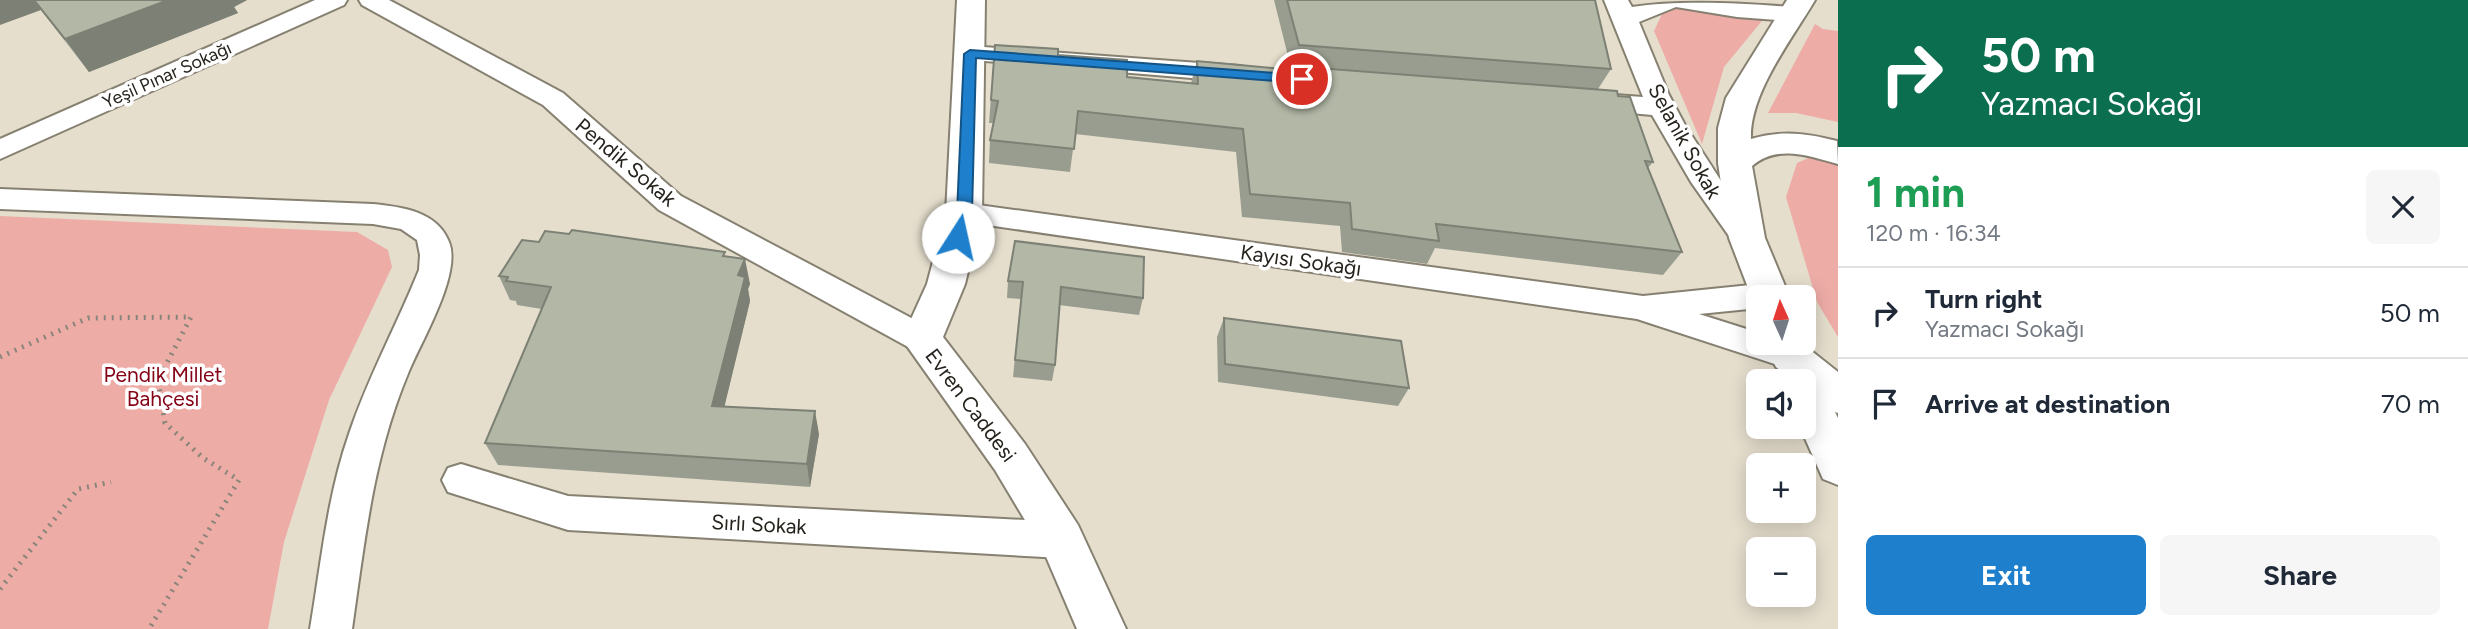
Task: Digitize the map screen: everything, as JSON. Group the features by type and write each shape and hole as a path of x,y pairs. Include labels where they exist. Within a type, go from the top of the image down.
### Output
{"street":[{"name":"Yeşil Pınar Sokağı","path":"0,150 335,0"},
{"name":"Pendik Sokak","path":"371,0 553,99 670,203 922,339"},
{"name":"Evren Caddesi","path":"971,0 964,213 946,284 922,339 1010,457 1062,540 1102,629"},
{"path":"1621,9 1671,0"},
{"path":"1678,0 1737,10 1796,7"},
{"path":"1766,285 1748,238 1735,163 1734,128 1742,98 1796,7"},
{"name":"Selanik Sokak","path":"1621,9 1661,107 1717,200 1748,238"},
{"path":"970,54 1261,76"},
{"path":"1565,100 1661,107"},
{"path":"1735,163 1745,152 1770,144 1790,142 1813,145 1838,153"},
{"path":"0,199 400,216 420,225 433,237 438,253 435,270 384,387 366,436 354,484 331,629"},
{"name":"Kayısı Sokağı","path":"964,213 1638,307"},
{"path":"1638,307 1746,298"},
{"path":"1638,307 1796,367 1838,396"},
{"path":"1796,367 1838,466"},
{"name":"Sırlı Sokak","path":"461,480 568,513 1062,540"}],"path":[{"path":"0,357 88,318 191,317 159,380 165,423 204,458 239,480 149,629"},
{"path":"0,589 78,489 111,482"}],"green space":[{"path":"1676,8 1766,16 1724,67 1702,144 1654,31 1662,14"},
{"path":"1815,24 1823,29 1838,31 1838,122 1796,113 1768,113"},
{"path":"1813,156 1838,161 1838,337 1817,302 1816,285 1812,285 1786,197 1797,163"},
{"name":"Pendik Millet Bahçesi","path":"0,216 357,232 388,250 392,267 329,400 284,542 268,629 0,629"}],"building":[{"path":"34,0 168,0 65,39"},
{"path":"1287,0 1595,0 1611,69 1299,45"},
{"path":"995,45 1058,49 1058,55 1127,60 1127,77 1198,84 1197,61 1306,71 1305,67 1617,91 1618,96 1630,97 1653,162 1645,161 1682,252 1436,224 1439,241 1352,229 1350,203 1250,194 1243,129 1078,111 1074,149 990,140 998,101 991,100"},
{"path":"572,230 725,252 723,256 745,259 738,275 745,277 712,406 815,411 807,464 485,443 551,287 506,281 508,277 499,276 522,240 539,242 545,231 569,234"},
{"path":"1015,241 1144,257 1143,298 1061,287 1055,365 1015,360 1023,282 1008,281"},
{"path":"1224,318 1401,341 1409,388 1225,364"}],"route":[{"path":"958,237 964,213 970,54 1302,79"}]}
